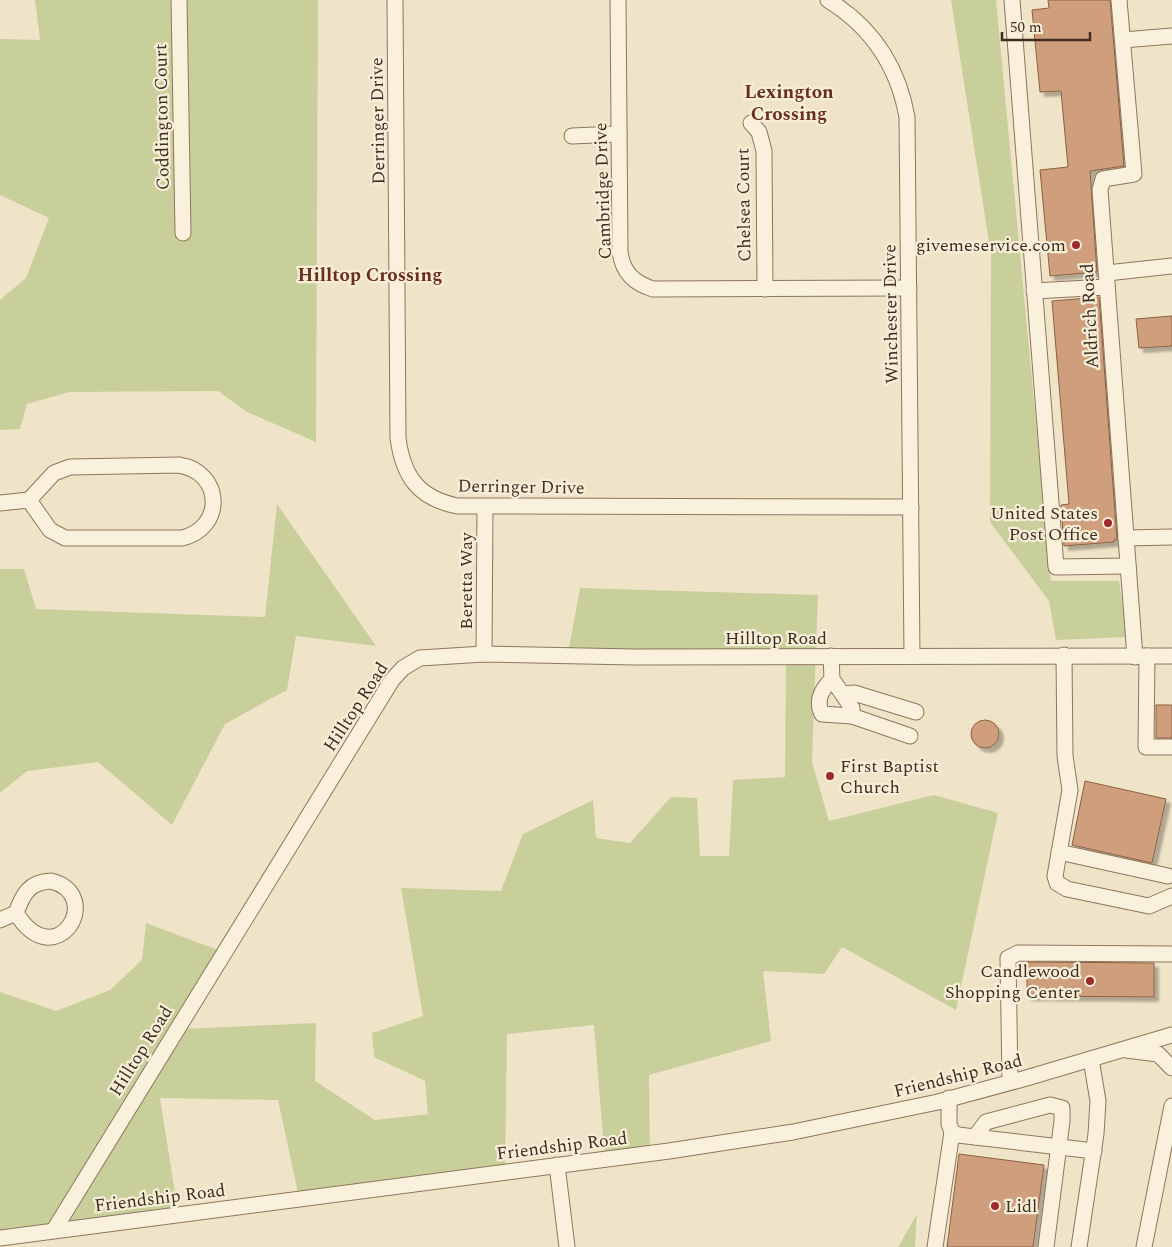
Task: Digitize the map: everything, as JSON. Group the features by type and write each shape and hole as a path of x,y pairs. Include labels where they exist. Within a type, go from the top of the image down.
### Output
{"street":[{"name":"Coddington Court","path":"178,0 183,233"},
{"name":"Derringer Drive","path":"395,0 398,438 400,454 412,480 426,495 443,503 457,506 485,507 911,507"},
{"name":"Cambridge Drive","path":"618,0 620,252 623,266 632,279 653,289 909,288"},
{"name":"Winchester Drive","path":"828,0 856,20 880,48 891,65 904,99 908,147 912,656"},
{"path":"1012,0 1056,567 1128,566"},
{"name":"Aldrich Road","path":"1119,0 1134,174 1110,176 1101,182 1107,280 1128,566 1141,656 1146,747 1172,747"},
{"path":"1123,40 1172,36"},
{"name":"Chelsea Court","path":"752,123 759,132 764,151 765,289"},
{"path":"572,136 619,134"},
{"path":"1034,291 1107,280 1172,266"},
{"path":"0,504 29,500 54,473 70,467 179,465 197,470 206,479 211,488 212,509 206,526 200,532 182,538 76,539 65,538 50,530 29,500"},
{"name":"Beretta Way","path":"484,654 485,507"},
{"path":"1126,538 1172,536"},
{"name":"Hilltop Road","path":"54,1230 392,680 403,668 420,658 484,654 634,657 1172,656"},
{"path":"1064,655 1065,756 1070,790 1055,876 1058,883 1067,889 1149,906 1172,896"},
{"path":"830,656 832,679 852,708 852,716"},
{"path":"832,679 820,695 818,707 822,714 852,716 910,736"},
{"path":"843,694 854,693 916,712"},
{"path":"1059,852 1168,876"},
{"path":"0,920 16,913"},
{"path":"1010,1082 1008,958 1011,955 1018,953 1172,954"},
{"name":"Friendship Road","path":"0,1238 669,1151 793,1132 949,1098 1091,1059 1172,1034"},
{"name":"Friendship Road","path":"1120,1050 1158,1054 1172,1068"},
{"path":"1079,1247 1094,1151 1098,1101 1091,1059"},
{"path":"935,1247 952,1132 949,1098"},
{"path":"975,1137 986,1122 1050,1104 1062,1108 1046,1247"},
{"path":"1144,1247 1172,1106"},
{"path":"952,1132 958,1135 1094,1151"},
{"path":"557,1165 567,1247"}],"green space":[{"path":"35,0 318,0 316,442 247,412 218,391 69,392 27,404 20,429 0,430 0,300 26,278 49,218 0,195 0,39 40,40"},
{"path":"951,0 996,0 1051,581 1119,581 1127,637 1056,640 1049,601 990,522 991,255"},
{"path":"277,504 376,646 296,636 287,690 225,724 172,825 98,762 27,771 0,793 0,569 24,569 36,609 265,617"},
{"path":"580,588 818,595 812,762 829,821 934,795 998,813 956,1010 842,947 824,974 763,971 771,1041 649,1075 650,1158 605,1160 594,1025 507,1034 505,1174 300,1202 278,1100 160,1098 179,1218 0,1242 0,992 56,1011 110,990 142,960 146,923 226,953 180,1029 316,1023 315,1081 375,1120 428,1114 425,1081 374,1057 372,1033 423,1016 401,888 501,891 523,834 593,800 596,838 630,843 671,797 697,798 700,856 729,856 733,780 785,777 786,661 566,664"},
{"path":"917,1214 915,1247 898,1247"}],"building":[{"path":"1048,0 1110,0 1124,166 1090,171 1097,272 1050,276 1040,170 1068,167 1061,91 1040,92 1032,10 1049,8"},
{"path":"1099,297 1117,540 1114,540 1114,542 1064,546 1061,505 1069,504 1052,301"},
{"path":"1172,316 1172,346 1139,348 1136,319"},
{"path":"1156,705 1172,705 1172,738 1156,738"},
{"path":"985,720 995,724 999,734 995,744 985,748 975,744 971,734 975,724"},
{"path":"1085,781 1166,799 1152,863 1072,845"},
{"name":"Candlewood Shopping Center","path":"1027,962 1154,963 1154,997 1027,996"},
{"name":"Lidl","path":"959,1154 1044,1165 1033,1247 947,1247"}],"place":[{"name":"givemeservice.com","path":"1076,245"},
{"name":"United States Post Office","path":"1108,523"},
{"name":"First Baptist Church","path":"830,776"},
{"name":"Candlewood Shopping Center","path":"1090,981"},
{"name":"Lidl","path":"995,1206"}],"district":[{"name":"Lexington Crossing","path":"789,103"},
{"name":"Hilltop Crossing","path":"370,275"}]}
